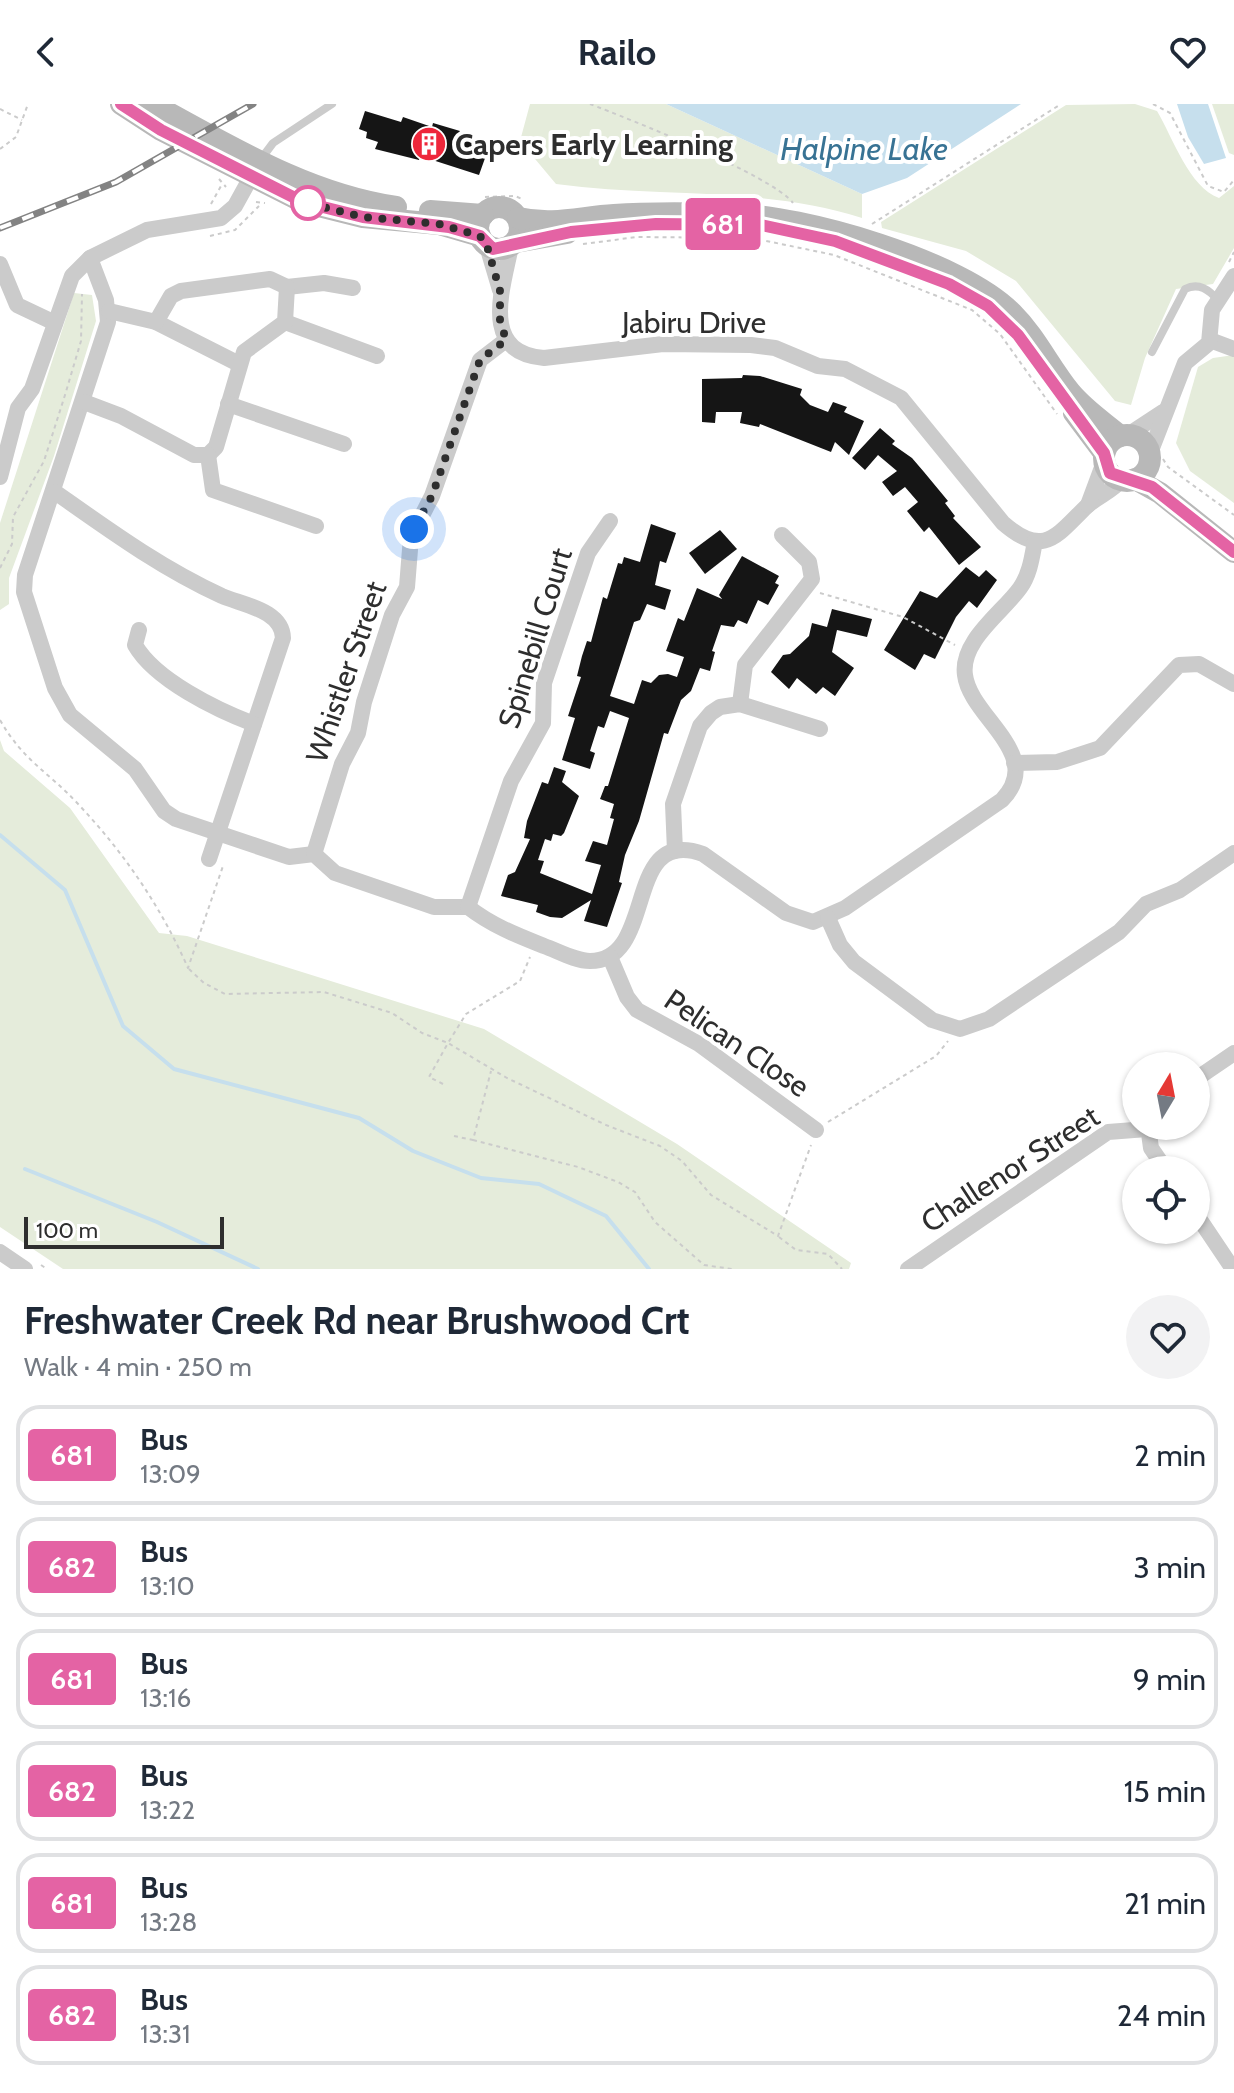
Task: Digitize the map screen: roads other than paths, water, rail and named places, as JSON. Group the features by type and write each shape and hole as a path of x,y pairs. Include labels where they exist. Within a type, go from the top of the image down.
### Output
{"main road":[{"path":"121,104 171,124 322,208 363,217 439,224 485,223 500,207 523,211 547,224 651,213 750,214 801,221 838,231 966,280 986,291 1022,324 1078,401 1102,425 1142,440 1174,487 1234,534"},
{"path":"152,104 171,124"},
{"path":"514,244 521,230 523,211"},
{"path":"485,223 499,250 514,244 602,228 656,224 761,225 835,241 949,284 988,306 1018,335 1104,458 1110,473 1160,493 1234,552"},
{"path":"1104,458 1110,443 1124,435"},
{"path":"1128,480 1154,456"}],"street":[{"path":"0,477 18,408 30,394 69,281 90,258 147,230 221,218 235,206 255,170"},
{"path":"485,223 500,291 500,320 506,340"},
{"path":"500,291 514,244"},
{"path":"90,258 109,311 84,402 23,583 60,700 82,728 135,769 164,811 217,834 289,857 314,854 335,873 434,907 468,907 485,922 580,960 610,957 626,941 653,869 663,857 675,851 703,854 794,918 813,922 828,918 996,805 1012,787 1014,763 1010,748 968,687 965,674 969,652 1020,587 1030,567 1035,541 1057,536 1088,505 1128,480"},
{"path":"0,264 17,305 55,323"},
{"path":"1154,456 1163,412 1178,386 1185,363 1210,340 1214,296 1234,276"},
{"path":"156,322 171,296 181,291 270,279 287,287 324,283 353,288"},
{"path":"84,402 121,416 194,455 208,455 216,447 239,364 251,344 273,333 285,322 287,287"},
{"path":"109,311 156,322 239,364"},
{"path":"285,322 377,356"},
{"name":"Jabiru Drive","path":"506,340 518,353 544,358 663,344 764,346 818,366 845,369 901,398 1003,523 1015,533 1035,541"},
{"name":"Whistler Street","path":"314,854 342,764 358,733 364,702 392,615 407,587 411,537 432,496 480,360 506,340"},
{"path":"1210,340 1234,349"},
{"path":"0,403 18,408"},
{"path":"228,404 344,444"},
{"path":"1124,435 1163,412"},
{"path":"208,455 213,490 316,526"},
{"path":"1088,505 1104,458"},
{"path":"55,492 139,552 201,586 276,619 283,638 217,834 216,863"},
{"name":"Spinebill Court","path":"468,907 511,781 543,723 544,683 588,553 610,521"},
{"path":"740,704 745,665 812,579 809,562 782,535"},
{"path":"139,630 135,645 149,663 206,702 254,724"},
{"path":"1014,763 1057,762 1100,748 1179,665 1199,664 1234,684"},
{"path":"675,851 673,804 700,726 720,707 740,704 820,729"},
{"path":"828,918 840,945 854,962 932,1020 951,1028 975,1026 1119,932 1146,904 1180,890 1234,853"},
{"name":"Pelican Close","path":"610,957 627,997 637,1010 699,1044 816,1130"},
{"path":"1210,1069 1234,1053"},
{"name":"Challenor Street","path":"908,1269 1108,1132 1122,1131"},
{"path":"1210,1235 1233,1269"},
{"path":"0,1252 22,1268"}],"lane":[{"path":"255,170 273,143 332,104"},
{"path":"1152,352 1185,289 1199,286 1214,296"}],"water":[{"name":"Halpine Lake","path":"666,104 1021,104 907,178 862,194"},
{"path":"1177,104 1208,104 1226,158 1204,164 1188,137"}],"waterway":[{"path":"0,835 65,890 123,1026 174,1069 359,1118 413,1151 481,1178 539,1184 606,1216 649,1269"},
{"path":"25,1169 157,1222 258,1269"}],"railway":[{"path":"0,228 116,182 253,104"}],"place":[{"name":"Capers Early Learning","path":"429,144"}]}
